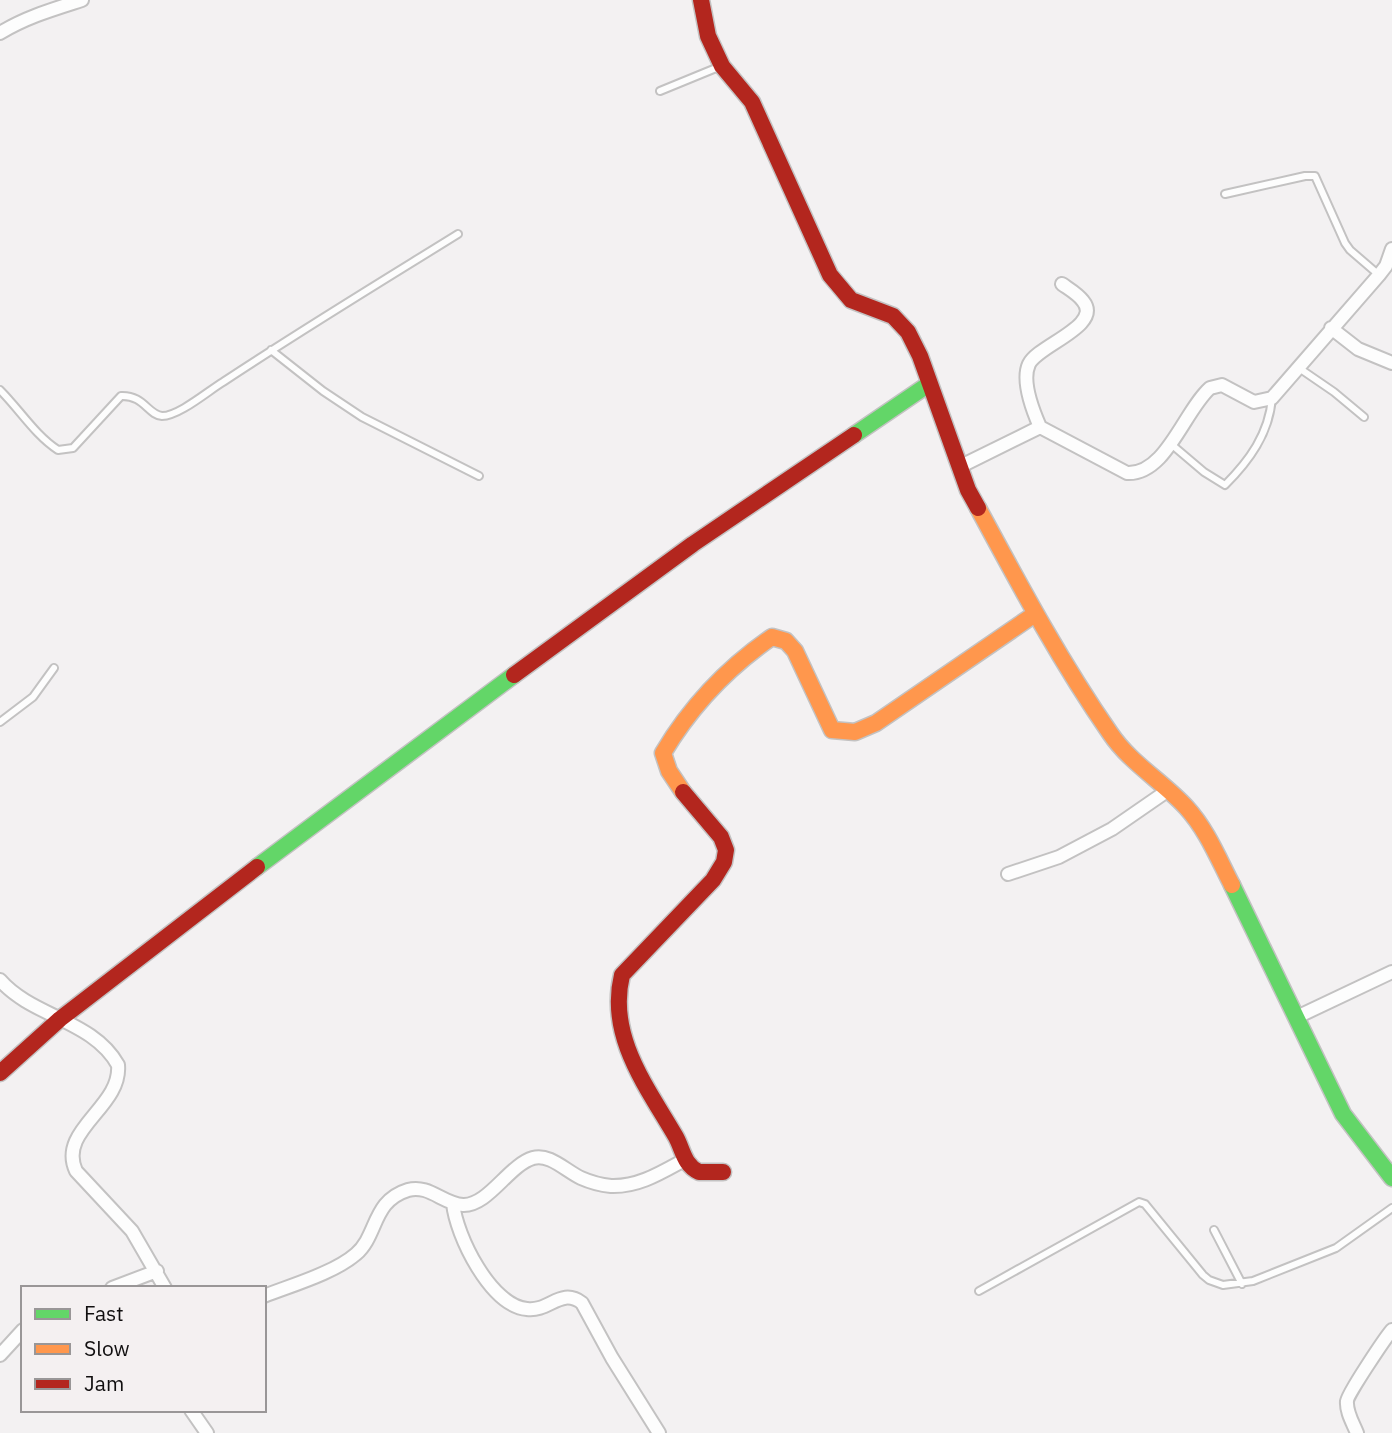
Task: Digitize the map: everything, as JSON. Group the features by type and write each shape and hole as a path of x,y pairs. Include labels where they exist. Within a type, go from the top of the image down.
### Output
{"street":[{"path":"0,33 46,11 82,0"},
{"path":"701,0 708,36 722,66 752,102 830,275 851,300 893,316 908,332 968,490 1035,614 1111,735 1133,760 1185,806 1203,827 1343,1114 1392,1178"},
{"path":"1062,284 1086,303 1088,311 1085,320 1075,329 1036,354 1029,363 1027,384 1040,427 1127,473 1136,473 1150,467 1204,393 1215,385 1229,387 1254,402 1272,398 1378,275 1392,248"},
{"path":"1331,328 1358,349 1392,363"},
{"path":"0,1073 60,1019 299,835 574,630 693,544 929,384"},
{"path":"958,467 1040,427"},
{"path":"723,1172 696,1171 686,1159 676,1138 659,1114 637,1068 616,1004 617,987 622,975 713,880 724,864 726,850 719,834 681,789 666,766 663,753 704,696 750,652 772,637 786,641 795,651 832,730 846,734 862,731 876,723 1035,614"},
{"path":"1008,874 1059,857 1112,830 1167,791"},
{"path":"1297,1017 1392,972"},
{"path":"0,981 21,999 83,1031 114,1058 118,1073 112,1091 72,1146 72,1162 86,1183 132,1231 164,1286"},
{"path":"266,1295 340,1265 358,1253 369,1237 377,1215 391,1200 408,1190 424,1189 466,1206 482,1198 524,1162 536,1157 551,1160 580,1178 611,1186 631,1185 686,1159"},
{"path":"453,1203 460,1234 477,1266 504,1301 530,1310 564,1297 574,1297 582,1303 612,1358 659,1433"},
{"path":"117,1286 156,1271"},
{"path":"1357,1433 1348,1413 1348,1396 1380,1343 1392,1330"},
{"path":"0,1355 21,1332"},
{"path":"192,1412 207,1433"}],"lane":[{"path":"660,91 722,66"},
{"path":"1225,194 1304,176 1315,176 1345,243 1378,275"},
{"path":"0,390 44,441 58,450 73,448 121,396 133,396 163,416 180,410 458,234"},
{"path":"271,350 362,418 479,476"},
{"path":"1298,367 1364,417"},
{"path":"1170,443 1204,472 1225,485 1257,447 1270,418 1272,398"},
{"path":"0,722 33,697 54,668"},
{"path":"979,1291 1139,1202 1145,1204 1209,1280 1223,1285 1242,1284 1336,1248 1392,1208"},
{"path":"1213,1230 1242,1284"}],"traffic: fast":[{"path":"854,435 929,384"},
{"path":"257,867 514,675"},
{"path":"1232,885 1343,1114 1392,1178"}],"traffic: slow":[{"path":"978,508 1041,622 1110,733 1127,754 1177,798 1193,816 1212,845 1232,885"},
{"path":"683,792 669,771 663,753 711,689 772,637 786,641 795,651 832,730 855,732 876,723 1035,614"}],"traffic: jam":[{"path":"701,0 708,36 722,66 752,102 830,275 851,300 893,316 908,332 920,356 968,490 978,508"},
{"path":"514,675 693,544 854,435"},
{"path":"683,792 721,837 726,850 724,862 713,880 622,975 620,1019 632,1060 687,1161 699,1172 723,1172"},
{"path":"0,1073 60,1019 257,867"}]}
